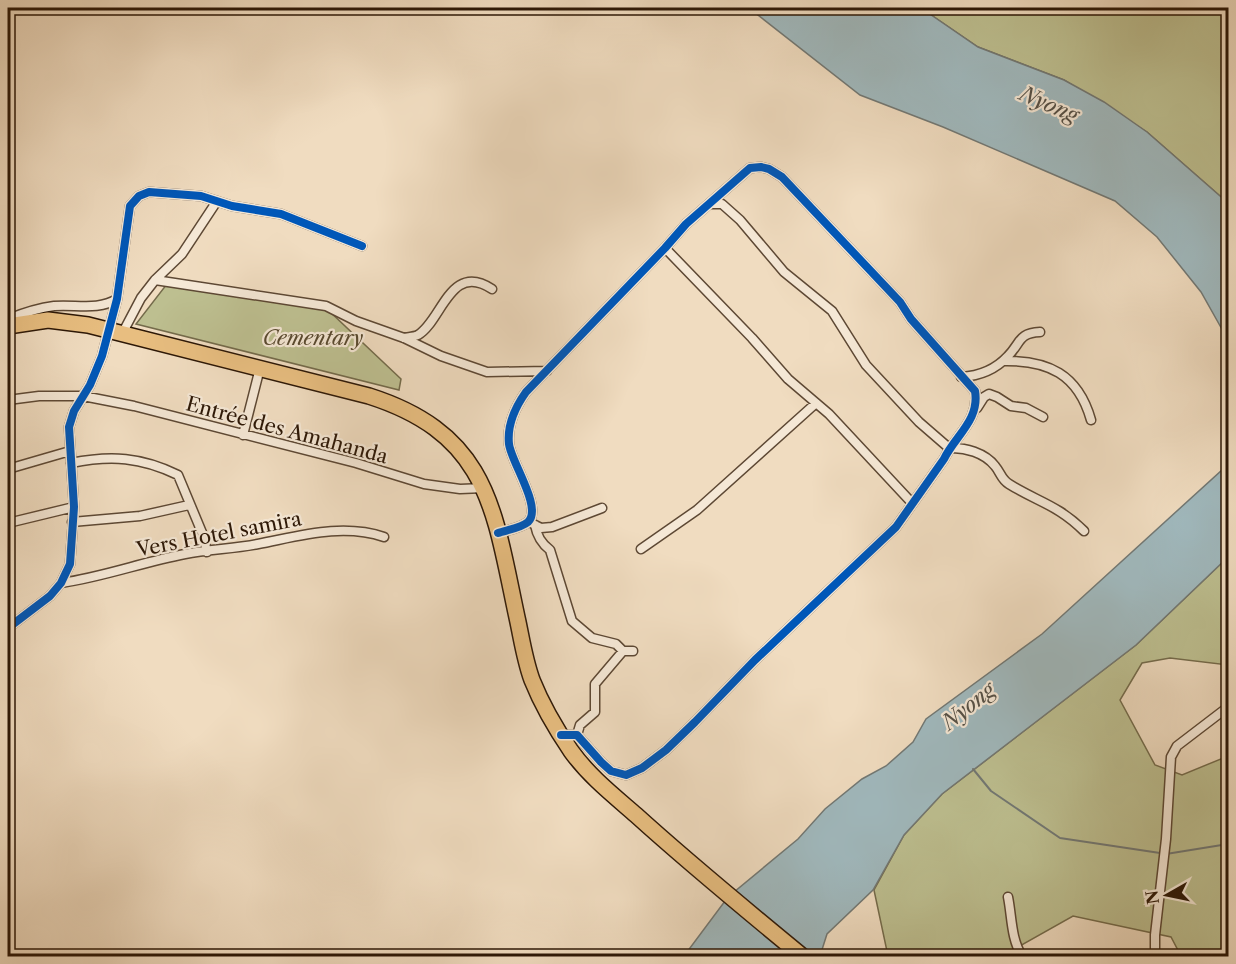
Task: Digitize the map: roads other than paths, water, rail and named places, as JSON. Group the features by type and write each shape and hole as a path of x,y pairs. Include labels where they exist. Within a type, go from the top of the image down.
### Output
{"highway":[{"path":"8,321 69,322 369,396 412,412 450,440 475,470 484,488 498,532 532,678 545,708 561,735 588,772 658,836 802,957"}],"street":[{"path":"633,651 623,651 616,644 592,638 572,621 550,550 542,543 531,524 532,504 510,453 509,433 518,404 526,392 686,224 750,168 761,167 776,173 794,188 900,302 911,319 975,391 974,414"},
{"path":"115,332 117,299 130,207 139,196 149,192 201,196 232,206 281,214 362,246"},
{"path":"8,627 37,607 61,583 70,564 74,507 69,427 74,411 98,369 115,332 155,280 182,254 217,201"},
{"path":"709,204 722,204 746,227 784,272 832,311 866,365 912,416 949,448 972,450 984,456 996,466 1002,480 1069,516 1084,531"},
{"path":"665,248 788,378 829,414 912,503"},
{"path":"155,280 326,306 441,356 487,372 547,371"},
{"path":"404,338 418,335 425,329 445,300 461,284 484,283 492,289"},
{"path":"8,298 8,321 36,309 56,306 93,306 111,303 117,299"},
{"path":"962,377 986,372 1003,361 1022,337 1028,333 1040,332"},
{"path":"1003,361 1035,363 1050,367 1061,374 1081,392 1091,420"},
{"path":"243,435 260,368"},
{"path":"561,735 577,735 611,771 626,775 642,768 688,729 755,660 896,527 984,397 989,394 1011,406 1026,408 1043,417"},
{"name":"Entrée des Amahanda","path":"8,400 39,396 83,396 134,406 356,463 424,484 460,489 484,488"},
{"path":"641,549 697,510 815,404"},
{"path":"8,470 70,451"},
{"path":"71,463 111,457 132,460 178,476 203,535 207,552"},
{"path":"72,522 140,516 189,505"},
{"path":"8,523 74,507"},
{"path":"498,532 531,524 541,528 552,528 602,508"},
{"name":"Vers Hotel samira","path":"61,583 92,579 186,554 235,548 322,531 362,532 384,537"},
{"path":"577,735 580,725 595,712 595,684 623,651"},
{"path":"1155,957 1171,757 1177,746 1228,707"},
{"path":"1008,897 1013,918 1014,941 1022,957"}],"water":[{"name":"Nyong","path":"749,8 921,8 978,47 1064,80 1104,102 1147,132 1228,203 1228,340 1201,292 1157,237 1115,201 943,127 860,95"},
{"name":"Nyong","path":"1228,454 1228,557 1136,645 942,794 904,835 873,890 827,934 820,956 684,956 728,897 798,839 825,809 862,779 886,766 913,742 926,719 1042,634 1223,469"}],"waterway":[{"path":"973,769 991,791 1060,838 1160,853"},
{"path":"1166,854 1228,844"}],"park label":[{"name":"Cementary","path":"313,338"}]}
